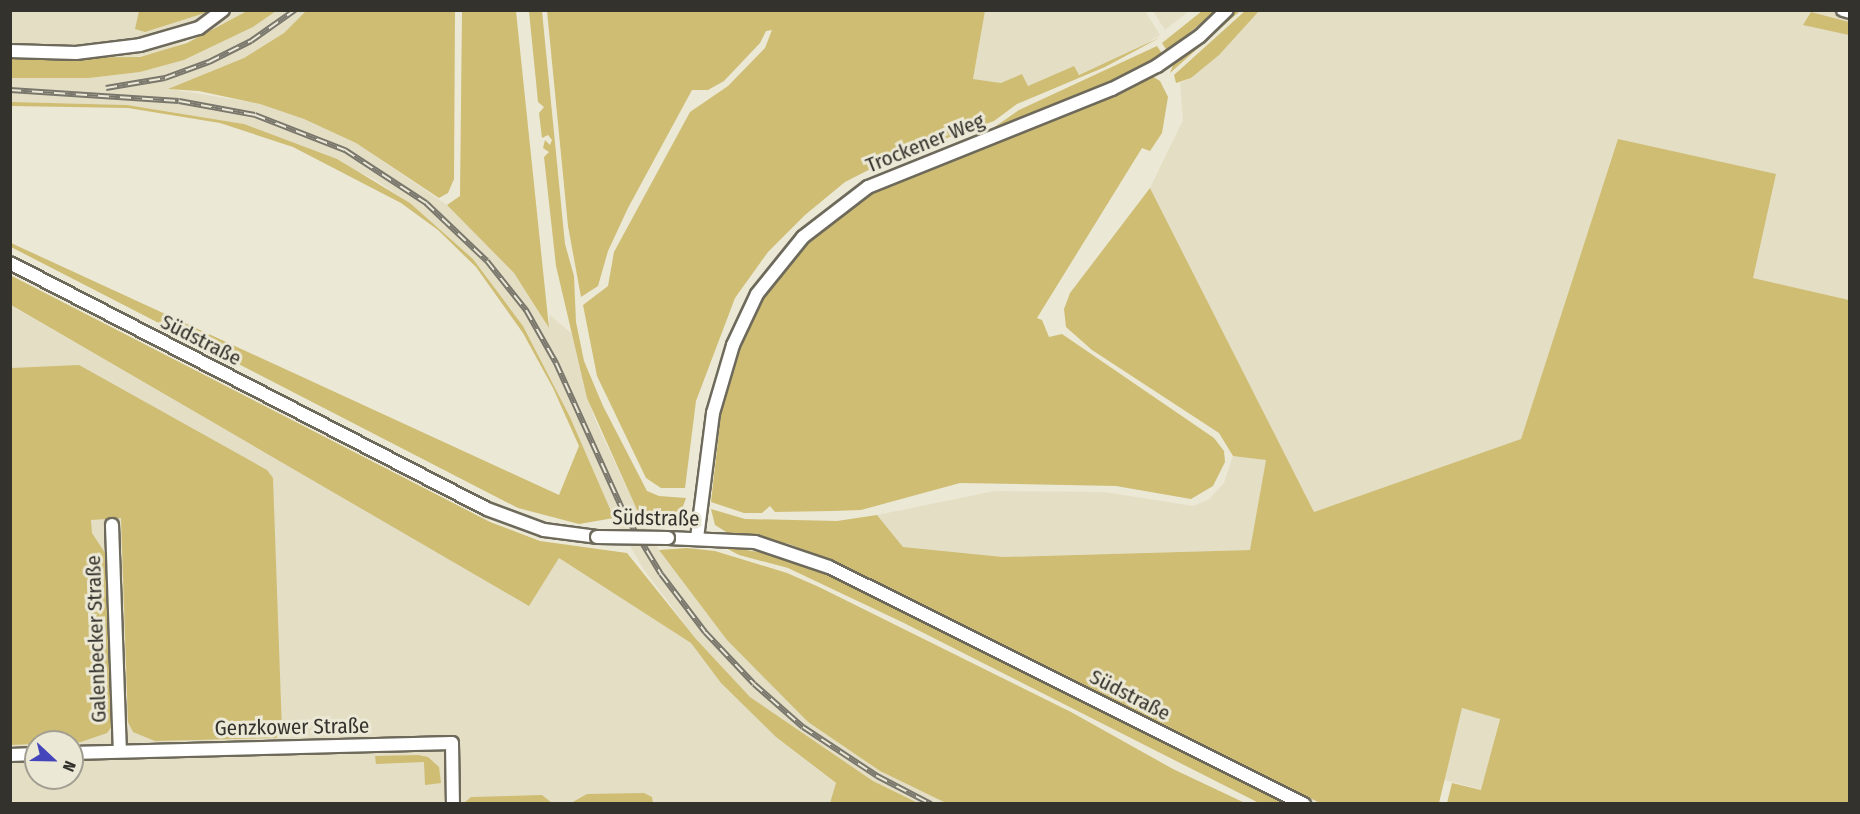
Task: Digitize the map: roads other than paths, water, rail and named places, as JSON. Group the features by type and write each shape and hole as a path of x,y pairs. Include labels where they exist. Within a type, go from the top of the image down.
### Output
{"street":[{"path":"10,51 76,53 140,45 199,28 223,10"},
{"name":"Trockener Weg","path":"697,538 713,413 733,345 757,294 803,237 868,186 1054,113 1157,66 1200,36 1227,10"},
{"path":"1843,10 1850,12"},
{"name":"Südstraße","path":"10,263 488,508 544,530 597,537 697,538 755,542 829,567 1304,804"},
{"name":"Galenbecker Straße","path":"112,525 120,751"},
{"name":"Genzkower Straße","path":"84,752 452,743 453,804"}],"railway":[{"path":"106,88 165,78 209,62 251,41 295,10"},
{"path":"10,90 179,101 255,115 345,150 426,203 487,261 526,310 556,363 624,513 661,574 705,632 754,684 803,727 877,776 931,804"}]}
